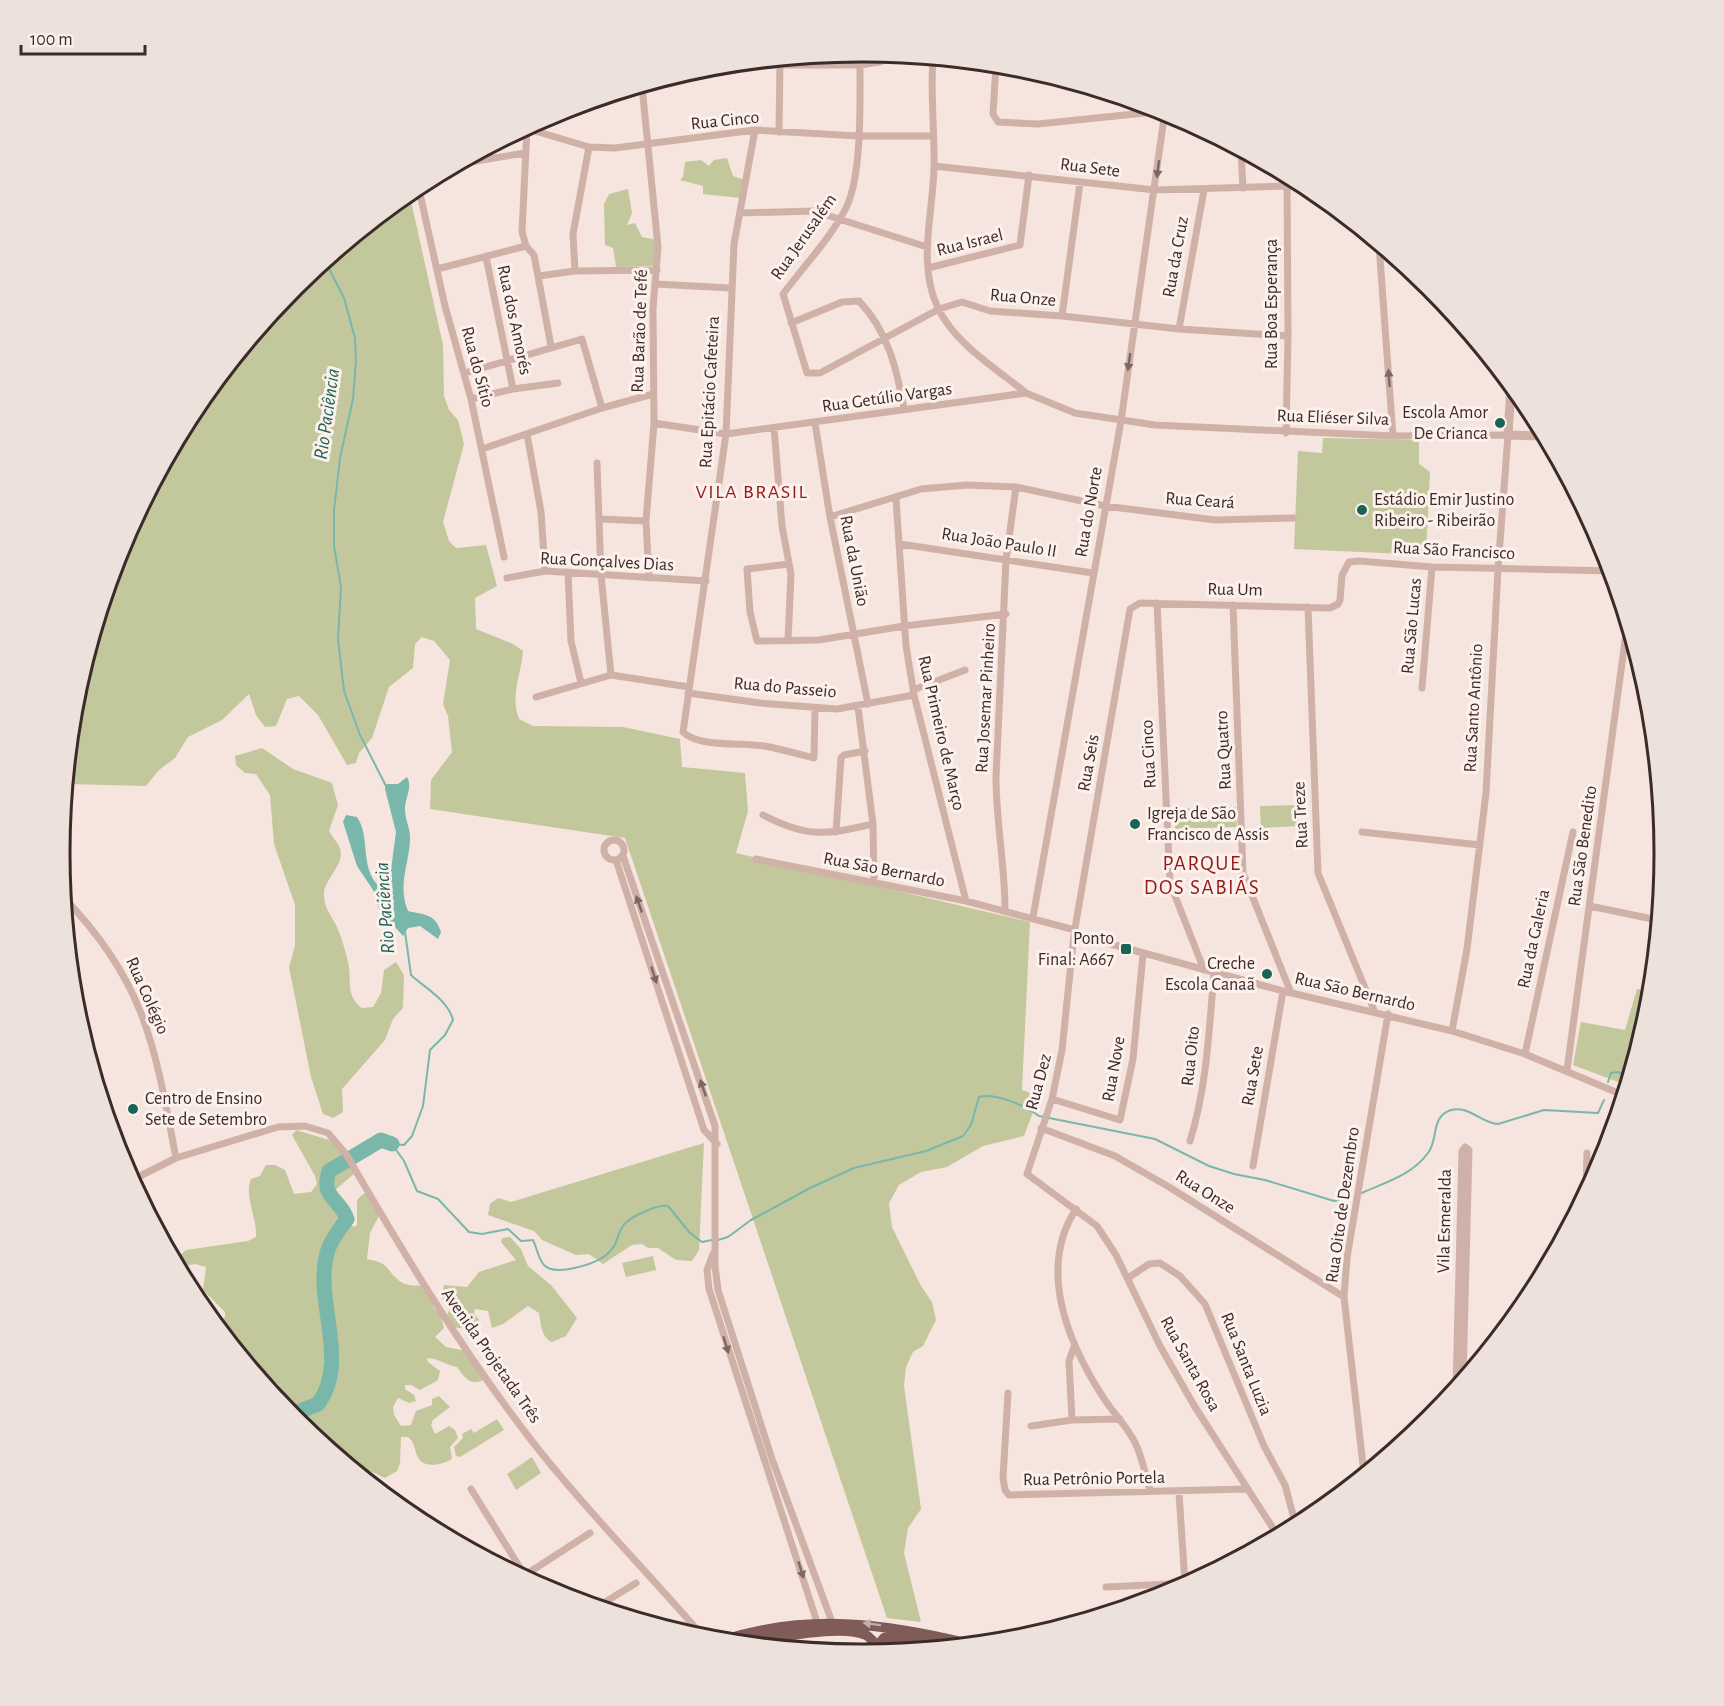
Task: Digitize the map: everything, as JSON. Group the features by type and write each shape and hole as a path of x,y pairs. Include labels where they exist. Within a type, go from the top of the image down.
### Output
{"main road":[{"path":"743,1635 770,1628 832,1622 887,1626 949,1640"},
{"path":"772,1639 795,1635 857,1632 871,1638 875,1644"},
{"path":"882,1644 884,1638 890,1637 924,1642"}],"street":[{"path":"809,63 860,65 878,62"},
{"name":"Rua Jerusalém","path":"820,373 810,375 805,370 783,294 840,218 852,193 858,136 860,65"},
{"path":"933,65 934,166 927,247 931,289 939,309 957,336 1026,393"},
{"path":"779,132 780,66"},
{"path":"995,73 993,114 998,122 1038,124 1141,113"},
{"name":"Rua Barão de Tefé","path":"643,93 658,221 654,423 646,521 649,578"},
{"name":"Rua do Norte","path":"1033,917 1121,421 1163,121"},
{"name":"Rua Cinco","path":"538,132 589,147 648,145 755,130 858,136 932,136"},
{"name":"Rua Epitácio Cafeteira","path":"755,130 734,244 726,434 683,728 685,734 692,738 765,746 814,758 815,708"},
{"path":"526,137 522,232 526,246 534,255 551,346"},
{"path":"575,271 573,234 589,147"},
{"path":"480,160 525,153"},
{"path":"1241,159 1243,188"},
{"name":"Rua Sete","path":"934,166 1155,190 1287,186"},
{"name":"Rua Israel","path":"928,268 1020,244 1029,176"},
{"path":"1062,316 1080,183"},
{"name":"Rua Boa Esperança","path":"1286,433 1287,186"},
{"name":"Rua da Cruz","path":"1179,329 1204,190"},
{"name":"Rua do Sítio","path":"421,196 445,306 465,373 504,557"},
{"path":"740,213 814,211 927,247"},
{"path":"437,269 526,246"},
{"path":"1379,254 1393,436"},
{"name":"Rua dos Amorés","path":"486,257 513,389"},
{"path":"539,276 575,271 657,270"},
{"path":"656,284 731,288"},
{"path":"791,323 849,300 863,304 885,339 897,372 904,409"},
{"name":"Rua Onze","path":"820,373 939,309 962,302 982,310 1179,329 1288,336"},
{"path":"465,373 506,359 582,339 586,345 602,408"},
{"path":"471,399 513,389 558,383"},
{"name":"Rua Getúlio Vargas","path":"654,423 726,434 1026,393 1075,413 1121,421"},
{"path":"482,449 602,408 653,394"},
{"name":"Rua Santo Antônio","path":"1452,1031 1467,949 1486,793 1510,399"},
{"name":"Rua Eliéser Silva","path":"1121,421 1286,433 1393,436 1534,436"},
{"name":"Rua da União","path":"815,423 830,517 868,704"},
{"path":"774,428 782,526 789,564 788,641"},
{"path":"527,434 541,512 545,571"},
{"path":"597,463 601,519 601,575 611,675"},
{"name":"Rua Ceará","path":"830,517 941,485 1016,487 1105,506 1215,520 1293,518"},
{"name":"Rua Josemar Pinheiro","path":"1005,910 996,798 1006,614 1006,560 1016,487"},
{"name":"Rua Primeiro de Março","path":"896,499 904,626 914,692 966,901"},
{"path":"601,519 646,521"},
{"name":"Rua João Paulo II","path":"900,544 1093,573"},
{"name":"Rua São Francisco","path":"1330,608 1338,604 1340,600 1342,575 1349,562 1432,567 1601,571"},
{"path":"789,564 747,569 754,639 759,642 854,635 904,626 1006,614"},
{"name":"Rua São Lucas","path":"1422,688 1432,567"},
{"name":"Rua Gonçalves Dias","path":"507,578 545,571 706,581"},
{"path":"568,572 571,642 581,683"},
{"name":"Rua Um","path":"1140,603 1330,608"},
{"name":"Rua Seis","path":"1075,932 1130,609 1140,603"},
{"name":"Rua Cinco","path":"1157,603 1170,883 1204,970"},
{"name":"Rua Quatro","path":"1233,605 1243,873 1287,992"},
{"name":"Rua Treze","path":"1308,607 1318,873 1374,1011"},
{"name":"Rua São Benedito","path":"1568,1070 1625,642"},
{"name":"Rua do Passeio","path":"536,697 611,675 689,690 815,708 858,707 914,692 965,670"},
{"path":"858,707 873,824 874,882"},
{"path":"836,832 841,758 844,754 865,751"},
{"path":"763,815 797,831 836,832 873,824"},
{"path":"1362,832 1480,845"},
{"name":"Rua da Galeria","path":"1525,1054 1573,832"},
{"path":"623,856 616,860 609,859 604,853 608,842 615,840 623,844 623,856 711,1108 717,1144 715,1249 718,1290 740,1374 792,1528 794,1547 817,1623"},
{"name":"Rua São Bernardo","path":"756,859 966,901 1033,917 1143,954 1287,992 1388,1014 1452,1031 1525,1054 1616,1092"},
{"path":"616,860 704,1130 717,1144"},
{"name":"Rua Colégio","path":"72,906 99,934 135,995 156,1054 176,1158"},
{"path":"1590,906 1651,919"},
{"name":"Rua Dez","path":"1075,932 1062,1050 1052,1098 1027,1170 1028,1178 1076,1209"},
{"name":"Rua Nove","path":"1052,1098 1120,1120 1133,1059 1143,954"},
{"name":"Rua Oito","path":"1190,1141 1200,1109 1207,1067 1214,973"},
{"name":"Rua Sete","path":"1253,1166 1287,992"},
{"name":"Rua Oito de Dezembro","path":"1363,1465 1344,1298 1347,1258 1388,1014"},
{"name":"Rua Onze","path":"1042,1125 1115,1156 1179,1193 1344,1298"},
{"name":"Avenida Projetada Três","path":"140,1176 176,1158 278,1127 305,1126 328,1133 346,1154 447,1322 519,1425 694,1626"},
{"name":"Vila Esmeralda","path":"1456,1376 1462,1151 1465,1147 1469,1150 1463,1367"},
{"path":"1587,1153 1587,1169"},
{"path":"1076,1209 1066,1224 1059,1242 1058,1270 1064,1317 1074,1347 1103,1396 1134,1441 1150,1490"},
{"name":"Rua Santa Rosa","path":"1076,1209 1097,1226 1128,1278 1160,1346 1246,1489 1273,1529"},
{"name":"Rua Santa Luzia","path":"1128,1278 1149,1264 1160,1263 1180,1276 1205,1304 1264,1446 1284,1485 1293,1516"},
{"path":"1072,1420 1069,1361 1074,1347"},
{"name":"Rua Petrônio Portela","path":"1008,1393 1004,1478 1005,1490 1009,1495 1246,1489"},
{"path":"1031,1426 1072,1420 1120,1419"},
{"path":"471,1489 519,1566"},
{"path":"1179,1492 1186,1575"},
{"path":"792,1528 802,1544 832,1622"},
{"path":"533,1572 590,1533"},
{"path":"794,1547 802,1544"},
{"path":"606,1601 636,1583"},
{"path":"1106,1587 1165,1584"}],"green space":[{"path":"727,158 733,176 744,180 740,198 703,194 703,186 680,180 683,177 685,162 701,160 709,166 714,160"},
{"path":"628,189 632,213 627,225 635,223 642,237 657,240 654,266 616,267 613,248 605,245 604,204 609,194"},
{"path":"411,203 443,345 444,396 449,410 458,420 464,444 443,522 449,541 456,548 486,545 497,586 475,598 476,629 513,644 523,651 516,694 519,719 533,726 623,727 680,739 682,767 745,773 748,811 736,853 1030,922 1022,1090 1039,1096 1024,1136 983,1146 947,1167 921,1172 899,1185 889,1203 892,1227 921,1286 932,1302 936,1320 923,1346 913,1352 906,1367 904,1386 921,1509 908,1528 904,1553 921,1622 887,1618 625,838 430,809 431,780 452,752 448,716 443,704 450,660 434,641 422,637 415,644 413,668 389,687 372,738 359,753 356,763 347,765 318,715 299,696 287,699 276,726 265,727 256,715 249,694 222,720 188,737 175,758 159,770 146,786 74,784 77,750 97,648 131,550 152,503 204,413 267,331 302,293 340,258"},
{"name":"Estádio Emir Justino Ribeiro - Ribeirão","path":"1323,438 1419,440 1419,464 1430,472 1426,555 1294,549 1298,451 1322,453"},
{"path":"262,748 293,769 332,783 338,805 329,831 341,853 338,865 324,890 324,897 343,944 353,998 362,1008 373,1007 381,993 384,970 396,962 404,975 403,1008 393,1019 385,1040 342,1089 343,1112 333,1118 323,1114 311,1077 289,967 295,946 295,905 274,844 270,795 256,774 245,773 236,765 235,756"},
{"path":"1299,805 1299,826 1261,828 1260,806"},
{"path":"1236,807 1237,827 1175,829 1174,809"},
{"path":"1637,989 1641,990 1627,1058 1619,1082 1573,1065 1581,1022 1625,1030"},
{"path":"296,1130 339,1143 355,1173 334,1191 335,1201 340,1211 354,1227 357,1225 357,1200 363,1194 368,1194 379,1216 370,1233 367,1259 385,1265 404,1284 429,1286 434,1296 433,1307 441,1316 444,1328 435,1337 446,1347 467,1351 483,1380 471,1381 465,1378 457,1367 427,1358 428,1362 440,1371 438,1380 420,1390 411,1385 405,1385 405,1389 414,1395 416,1401 409,1403 398,1398 393,1407 394,1415 401,1426 411,1425 416,1411 432,1405 432,1399 439,1396 450,1407 433,1420 431,1425 435,1434 449,1426 455,1430 458,1438 450,1447 452,1459 449,1461 435,1465 422,1462 417,1456 411,1439 401,1437 400,1463 397,1471 385,1478 369,1472 302,1413 267,1375 223,1320 225,1312 203,1290 206,1267 195,1264 187,1265 181,1255 186,1250 248,1241 256,1237 249,1186 251,1179 260,1176 266,1165 275,1165 285,1170 294,1194 311,1192 317,1184 315,1176 292,1135"},
{"path":"704,1143 699,1250 692,1261 676,1260 658,1248 648,1248 642,1244 632,1245 603,1264 589,1254 576,1255 542,1240 534,1231 488,1215 490,1204 498,1198 511,1202"},
{"path":"510,1237 521,1249 528,1266 551,1285 577,1318 566,1336 552,1342 548,1340 542,1330 539,1313 528,1306 503,1324 492,1328 488,1311 475,1309 474,1313 481,1323 471,1329 448,1327 446,1317 450,1309 442,1298 444,1285 467,1287 479,1272 516,1260 501,1242 502,1238"},
{"path":"653,1256 656,1270 626,1277 622,1263"},
{"path":"497,1419 504,1430 460,1457 456,1456 454,1447 463,1438 462,1434 471,1429 474,1433"},
{"path":"532,1457 541,1473 516,1490 507,1474"}],"water":[{"path":"407,777 409,789 405,809 410,837 404,883 405,901 408,911 428,916 436,921 441,932 438,939 420,926 408,928 403,936 379,909 373,890 357,866 343,822 346,815 357,817 364,834 367,862 374,880 380,887 389,885 396,832 385,789 387,784 398,784"}],"waterway":[{"name":"Rio Paciência","path":"329,268 344,298 355,338 356,360 353,399 340,458 334,510 334,546 341,587 338,639 344,691 360,735 387,788"},
{"name":"Rio Paciência","path":"392,1144 404,1145 412,1136 423,1106 430,1050 445,1035 453,1020 441,1000 411,975 405,932"},
{"path":"1608,1082 1611,1073 1622,1074"},
{"path":"718,1240 728,1237 751,1220 810,1188 854,1168 926,1151 963,1136 971,1125 979,1097 985,1096 1010,1101 1039,1116 1155,1139 1209,1166 1234,1174 1265,1180 1334,1201 1347,1198"},
{"path":"1362,1193 1398,1177 1422,1161 1431,1147 1437,1123 1444,1113 1451,1110 1464,1110 1498,1124 1544,1110 1598,1113 1604,1100"},
{"name":"Rio Paciência","path":"300,1411 318,1404 327,1386 331,1368 324,1269 328,1250 336,1233 347,1219 329,1193 327,1187 329,1171 381,1140 392,1144"},
{"path":"392,1144 404,1161 417,1191 438,1199 469,1232 482,1234 508,1229 521,1241 533,1240 542,1262 549,1268 565,1270 584,1266 600,1259 611,1250 626,1222 659,1206 668,1206 690,1233 702,1242 712,1240"}],"place":[{"name":"Escola Amor De Crianca","path":"1500,423"},
{"name":"Estádio Emir Justino Ribeiro - Ribeirão","path":"1362,510"},
{"name":"Igreja de São Francisco de Assis","path":"1135,824"},
{"name":"Ponto Final: A667","path":"1126,949"},
{"name":"Creche Escola Canaã","path":"1267,974"},
{"name":"Centro de Ensino Sete de Setembro","path":"133,1109"}],"district":[{"name":"VILA BRASIL","path":"752,492"},
{"name":"PARQUE DOS SABIÁS","path":"1202,875"}]}
